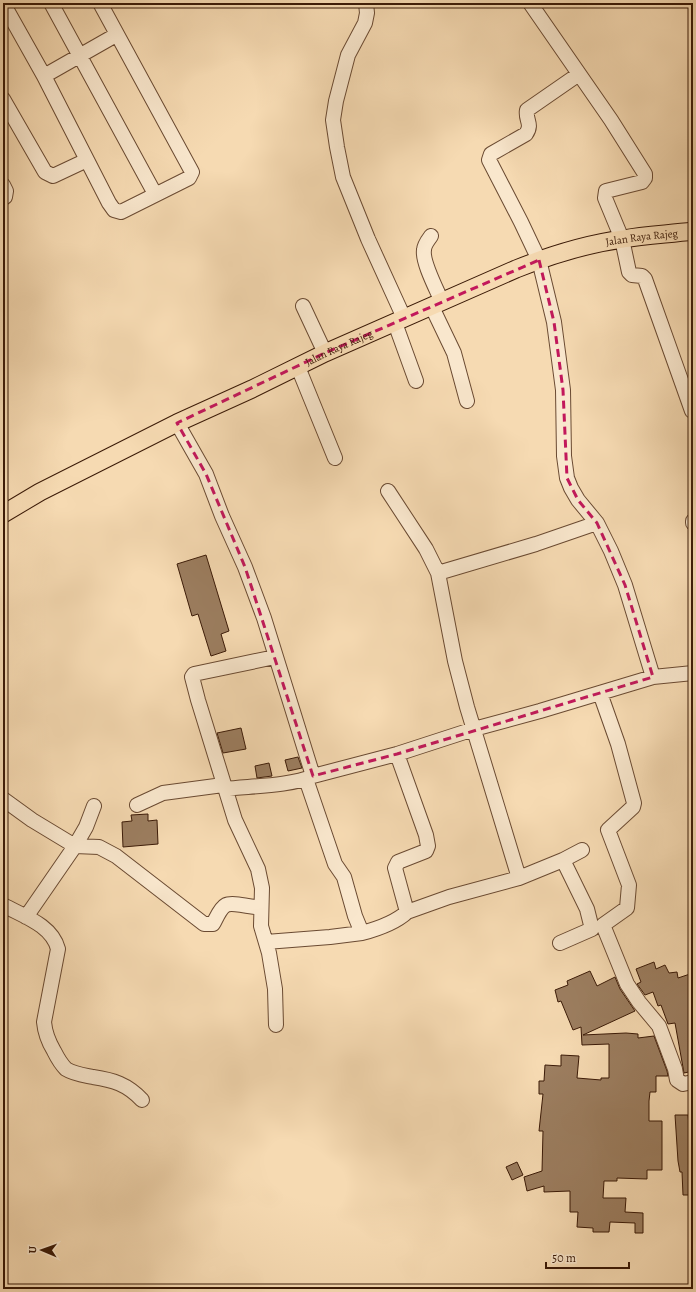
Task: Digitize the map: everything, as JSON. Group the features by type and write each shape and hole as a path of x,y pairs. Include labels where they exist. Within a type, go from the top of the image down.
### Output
{"main road":[{"name":"Jalan Raya Rajeg","path":"3,514 40,492 177,423 325,353 539,260 584,246 622,239 693,232"}],"street":[{"path":"3,3 44,76 109,203 114,210 121,212 189,178 192,172 100,3"},
{"path":"51,3 155,194"},
{"path":"366,3 367,13 365,23 348,55 333,120 343,177 399,320 416,381"},
{"path":"530,3 611,120 644,174 645,178 642,182 606,191 605,198 622,239 629,272 632,275 642,276 645,280 692,411"},
{"path":"44,76 116,34"},
{"path":"579,74 527,110 526,114 529,121 526,134 491,154 489,157 492,166 539,260 554,322 562,382 564,456 567,478 578,500 597,523 611,551 625,584 653,677"},
{"path":"3,98 45,172 53,176 87,160"},
{"path":"3,185 6,191 5,197 3,198"},
{"path":"431,236 426,243 423,252 437,304 454,353 467,401"},
{"path":"303,306 325,353"},
{"path":"298,367 335,458"},
{"path":"177,423 206,474 222,516 245,567 264,618 335,864 344,877 354,916 362,933"},
{"path":"388,491 426,549 438,573 455,661 519,878"},
{"path":"438,573 536,544 597,523"},
{"path":"275,657 192,675 198,700 235,820 258,869 262,888 260,908 261,926 269,953 275,989 276,1025"},
{"path":"137,805 163,793 281,783 310,777 397,754 474,729 653,677 693,673"},
{"path":"560,944 598,927 627,908 630,885 608,830 633,807 634,803 618,744 600,693"},
{"path":"397,754 426,835 428,846 426,851 396,864 395,868 406,912"},
{"path":"3,799 32,820 75,846 99,847 116,856 204,924 213,924 224,907 227,905 260,908"},
{"path":"26,917 75,846 86,826 94,806"},
{"path":"266,942 362,933 402,917 406,912 449,897 519,878 563,860 582,850"},
{"path":"563,860 586,909 598,927 627,984 639,1002 659,1026 668,1048 677,1080 684,1084 693,1082"},
{"path":"3,905 39,924 53,936 56,942 58,949 44,1022 45,1032 49,1042 63,1066 81,1075 123,1084 136,1093 142,1100"}],"highlighted area":[{"path":"539,260 554,322 563,390 567,478 578,500 597,523 625,585 653,677 397,754 313,776 245,567 206,474 177,423 325,353"}],"building":[{"path":"206,555 229,631 221,634 226,651 211,656 198,614 192,616 177,564"},
{"path":"241,728 246,749 223,753 217,733"},
{"path":"298,757 302,768 288,771 285,760"},
{"path":"269,763 272,776 257,778 255,766"},
{"path":"148,814 148,821 157,820 158,844 123,847 122,822 132,821 131,815"},
{"path":"654,962 656,969 665,965 669,973 677,972 678,978 693,973 693,1071 684,1073 675,1023 668,1024 661,1005 658,1006 653,992 645,995 637,984 641,982 636,969"},
{"path":"590,971 597,986 615,977 620,989 635,1011 583,1035 626,1033 638,1034 638,1038 654,1036 667,1071 668,1076 656,1076 656,1092 650,1092 649,1101 649,1121 662,1121 662,1170 647,1170 647,1179 617,1178 617,1181 604,1181 603,1198 626,1198 625,1212 643,1213 643,1233 635,1233 635,1223 610,1222 609,1232 593,1232 593,1228 577,1227 578,1212 570,1212 570,1191 544,1192 544,1186 527,1191 524,1177 542,1171 543,1131 539,1131 543,1094 539,1094 539,1081 544,1081 545,1065 561,1066 561,1055 579,1056 577,1078 601,1080 601,1078 609,1078 609,1044 582,1045 581,1027 573,1030 561,1001 558,1002 555,990 568,985 567,981"},
{"path":"675,1115 688,1115 689,1125 693,1124 693,1195 683,1195 682,1172 680,1172 678,1161"},
{"path":"517,1162 523,1175 512,1180 506,1167"}]}
